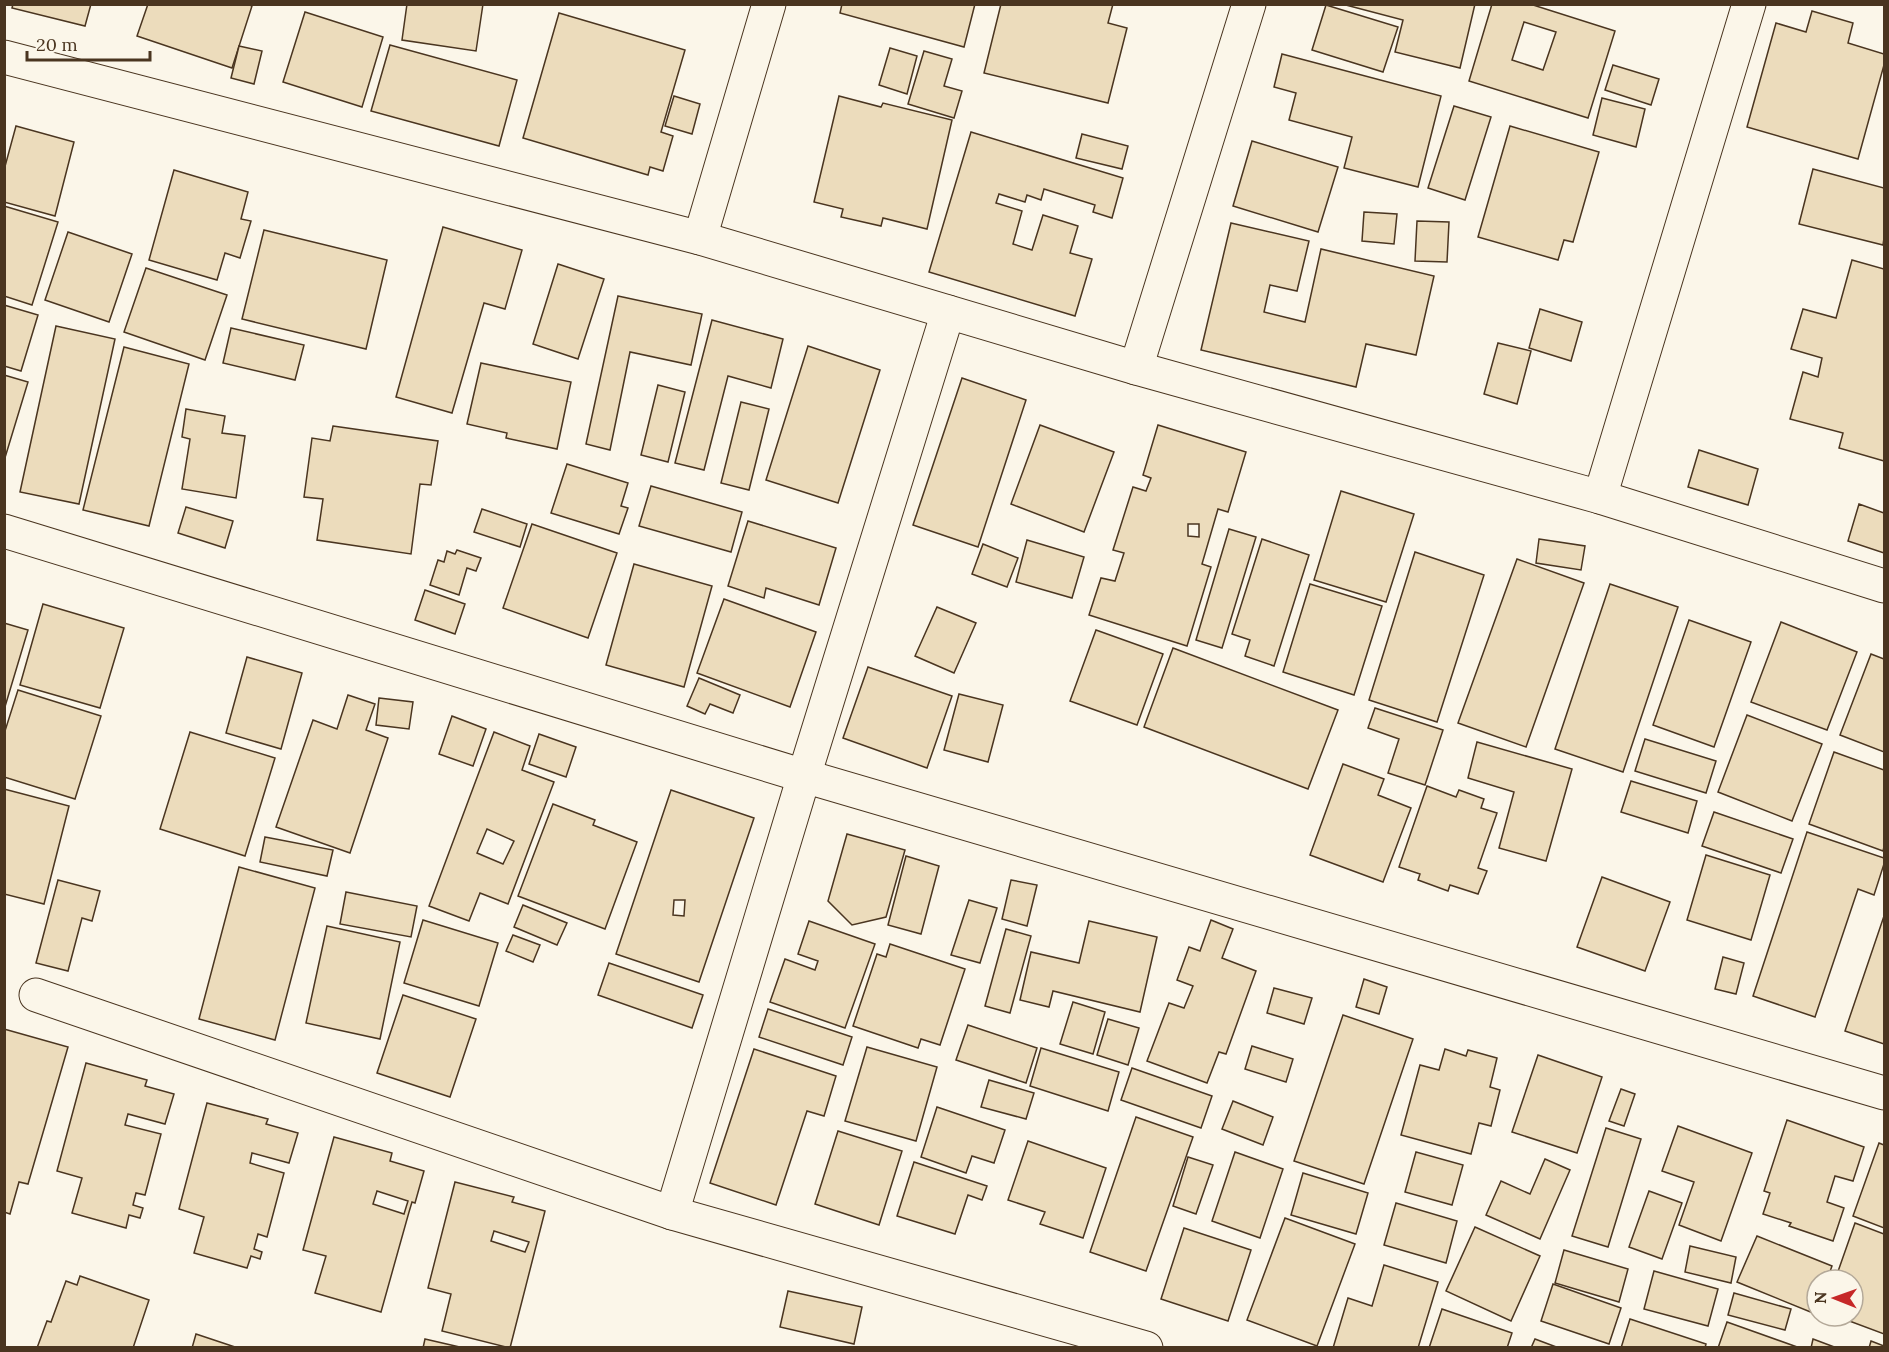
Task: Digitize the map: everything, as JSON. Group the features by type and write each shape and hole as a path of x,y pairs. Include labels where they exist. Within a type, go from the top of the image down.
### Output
{"street":[{"path":"700,238 769,4"},
{"path":"1136,368 1249,4"},
{"path":"1600,497 1749,4"},
{"path":"4,57 700,238 1136,368 1600,497 1884,586"},
{"path":"672,1213 948,312"},
{"path":"4,531 804,776 1884,1093"},
{"path":"36,995 672,1213 1146,1347"}],"building":[{"path":"13,4 91,4 85,26 12,8"},
{"path":"148,4 247,4 252,6 232,68 137,36"},
{"path":"407,4 483,4 476,51 402,40"},
{"path":"842,4 975,4 964,47 840,13"},
{"path":"1001,4 1113,4 1108,23 1127,28 1108,103 984,73"},
{"path":"1342,4 1475,4 1460,68 1395,52 1403,20"},
{"path":"1492,4 1530,4 1615,31 1588,118 1469,81","holes":["1524,22 1556,32 1543,70 1512,60"]},
{"path":"1326,5 1398,27 1383,72 1312,50"},
{"path":"1812,11 1853,23 1848,43 1884,54 1884,65 1858,159 1747,127 1776,23 1806,32"},
{"path":"305,12 383,37 362,107 283,82"},
{"path":"559,13 685,50 661,132 673,136 663,171 650,167 648,175 523,138"},
{"path":"390,45 517,80 499,146 371,111"},
{"path":"239,46 262,51 254,84 231,78"},
{"path":"890,48 917,56 907,94 879,85"},
{"path":"924,51 952,59 944,86 962,91 954,118 908,104"},
{"path":"1282,54 1441,96 1418,187 1344,168 1352,137 1289,120 1296,93 1274,87"},
{"path":"1613,65 1659,79 1651,105 1605,90"},
{"path":"674,96 700,104 692,134 665,126"},
{"path":"839,96 881,107 883,103 952,120 927,229 883,218 881,226 841,217 843,209 814,202"},
{"path":"1602,98 1645,109 1636,147 1593,135"},
{"path":"1454,106 1491,117 1465,200 1428,188"},
{"path":"16,126 74,142 55,216 4,202 4,170"},
{"path":"1510,126 1599,152 1573,242 1564,240 1558,260 1478,237"},
{"path":"971,132 1123,178 1112,218 1093,212 1095,205 1044,189 1041,200 1027,195 1025,202 999,194 996,203 1022,211 1013,244 1032,250 1043,215 1078,226 1070,253 1092,259 1075,316 929,272"},
{"path":"1082,134 1128,146 1122,169 1076,158"},
{"path":"1252,141 1338,167 1318,232 1233,206"},
{"path":"1813,169 1884,188 1883,245 1799,224"},
{"path":"174,170 248,192 241,219 251,221 240,258 225,253 217,280 149,260"},
{"path":"4,206 58,222 32,305 4,296"},
{"path":"1364,212 1397,214 1394,244 1362,241"},
{"path":"1417,221 1449,222 1447,262 1415,261"},
{"path":"1231,223 1309,241 1297,291 1270,285 1264,312 1305,322 1321,249 1434,276 1416,355 1366,344 1356,387 1201,350"},
{"path":"443,227 522,250 505,309 484,303 452,413 396,397"},
{"path":"264,230 387,260 366,349 242,319"},
{"path":"68,232 132,254 109,322 45,300"},
{"path":"1852,260 1884,269 1884,461 1839,448 1843,433 1790,419 1803,372 1818,377 1822,358 1791,349 1803,309 1836,318"},
{"path":"558,264 604,279 578,359 533,344"},
{"path":"146,268 227,295 205,360 124,332"},
{"path":"618,296 702,314 691,365 630,352 610,450 586,444"},
{"path":"4,305 38,315 21,371 4,366"},
{"path":"1540,309 1582,322 1571,361 1529,348"},
{"path":"712,320 783,339 771,388 728,376 704,470 675,463"},
{"path":"56,326 115,339 79,504 20,492"},
{"path":"231,328 304,345 295,380 223,363"},
{"path":"1498,343 1531,351 1517,404 1484,394"},
{"path":"808,346 880,370 838,503 766,480"},
{"path":"124,347 189,364 149,526 83,510"},
{"path":"481,363 571,382 557,449 506,438 507,433 467,424"},
{"path":"4,375 28,382 4,461"},
{"path":"962,378 1026,400 978,547 913,525"},
{"path":"658,385 685,392 668,462 641,455"},
{"path":"741,402 769,409 749,490 721,483"},
{"path":"186,409 225,416 222,433 245,436 236,498 182,489 190,439 182,437"},
{"path":"1040,425 1114,452 1084,532 1011,504"},
{"path":"1158,425 1246,452 1228,512 1218,509 1202,564 1211,567 1187,646 1089,615 1101,578 1115,581 1124,553 1113,550 1133,487 1146,491 1151,478 1143,475","holes":["1188,524 1199,524 1199,537 1188,536"]},
{"path":"333,426 438,441 431,485 420,484 411,554 317,540 323,499 304,497 312,438 330,441"},
{"path":"1699,450 1758,469 1748,505 1688,487"},
{"path":"567,464 628,483 621,506 628,508 619,534 551,513"},
{"path":"651,486 742,512 731,552 639,526"},
{"path":"1341,491 1414,514 1386,602 1314,580"},
{"path":"1859,504 1884,513 1884,553 1848,541"},
{"path":"186,507 233,521 225,548 178,533"},
{"path":"482,509 527,524 520,547 474,532"},
{"path":"748,521 836,548 819,605 766,588 764,598 728,586"},
{"path":"532,524 617,553 588,638 503,608"},
{"path":"1229,529 1256,537 1222,648 1196,640"},
{"path":"1262,539 1309,555 1274,666 1245,656 1250,640 1232,634"},
{"path":"1539,539 1585,546 1581,570 1536,563"},
{"path":"1027,540 1084,557 1072,598 1016,582"},
{"path":"983,544 1018,558 1007,587 972,574"},
{"path":"457,550 481,558 476,571 467,568 459,595 430,585 438,560 444,562 447,551 455,554"},
{"path":"1415,552 1484,575 1437,722 1369,700"},
{"path":"1517,559 1584,583 1526,747 1458,723"},
{"path":"634,564 712,586 684,687 606,665"},
{"path":"1310,584 1382,606 1354,695 1283,672"},
{"path":"1610,584 1678,607 1623,772 1555,749"},
{"path":"425,590 465,604 455,634 415,620"},
{"path":"724,599 816,632 790,707 697,673"},
{"path":"43,604 124,628 100,708 20,685"},
{"path":"937,607 976,623 954,673 915,656"},
{"path":"1689,620 1751,642 1714,747 1653,725"},
{"path":"1781,622 1857,652 1827,730 1751,702"},
{"path":"4,623 28,630 4,710"},
{"path":"1096,630 1163,654 1137,725 1070,701"},
{"path":"1173,648 1338,710 1308,789 1144,727"},
{"path":"1871,654 1884,659 1884,752 1840,735"},
{"path":"247,657 302,673 281,749 226,733"},
{"path":"868,667 952,696 927,768 843,738"},
{"path":"699,678 740,695 733,713 710,704 705,714 687,706"},
{"path":"18,690 101,716 75,799 4,777 4,734"},
{"path":"959,694 1003,705 988,762 944,750"},
{"path":"348,695 375,704 366,730 388,738 350,853 276,827 313,720 337,729"},
{"path":"379,698 413,702 409,729 376,725"},
{"path":"1375,708 1443,730 1425,785 1388,773 1399,739 1368,728"},
{"path":"1747,715 1822,744 1792,821 1718,792"},
{"path":"452,716 486,729 473,766 439,754"},
{"path":"190,732 275,758 245,856 160,829"},
{"path":"494,732 530,746 522,770 554,782 508,904 480,893 469,921 429,906","holes":["487,829 514,841 503,864 477,853"]},
{"path":"539,734 576,747 566,777 529,764"},
{"path":"1645,739 1716,761 1706,793 1635,771"},
{"path":"1477,742 1572,769 1546,861 1499,848 1514,792 1468,778"},
{"path":"1834,752 1884,770 1883,851 1809,824"},
{"path":"1343,764 1384,779 1378,795 1411,808 1383,882 1310,855"},
{"path":"1631,781 1697,801 1688,833 1621,812"},
{"path":"1427,786 1456,797 1459,790 1484,799 1481,808 1497,813 1478,868 1487,871 1478,894 1450,885 1448,891 1418,880 1420,874 1399,867"},
{"path":"4,789 69,806 44,904 4,894"},
{"path":"671,790 754,818 699,982 616,954","holes":["674,900 685,900 684,916 673,915"]},
{"path":"553,804 595,820 593,825 637,842 605,929 518,896"},
{"path":"1714,812 1793,839 1781,873 1702,846"},
{"path":"1807,832 1884,858 1874,895 1858,889 1815,1017 1753,996"},
{"path":"847,834 905,850 886,917 852,925 828,901"},
{"path":"265,837 333,850 327,876 260,862"},
{"path":"1706,855 1770,875 1751,940 1687,920"},
{"path":"906,856 939,866 921,934 888,925"},
{"path":"239,867 315,888 275,1040 199,1019"},
{"path":"1602,877 1670,902 1645,971 1577,947"},
{"path":"58,880 100,891 92,921 82,918 68,971 36,963"},
{"path":"1011,880 1037,885 1027,926 1002,919"},
{"path":"346,892 417,906 411,937 340,924"},
{"path":"969,900 997,908 980,963 951,955"},
{"path":"523,905 567,923 557,945 514,927"},
{"path":"1884,916 1884,1044 1845,1031"},
{"path":"423,920 498,943 479,1006 404,983"},
{"path":"1211,920 1233,929 1222,958 1256,971 1226,1054 1219,1052 1207,1083 1147,1061 1169,1003 1184,1008 1193,986 1177,980 1189,947 1200,951"},
{"path":"809,921 875,944 845,1028 770,1002 785,959 815,970 818,961 798,954"},
{"path":"1089,921 1157,937 1140,1012 1053,991 1049,1007 1020,1000 1031,952 1079,963"},
{"path":"327,926 400,942 380,1039 306,1023"},
{"path":"1006,929 1031,936 1010,1013 985,1006"},
{"path":"513,935 540,945 533,962 506,951"},
{"path":"890,944 965,969 940,1045 921,1039 918,1048 853,1026 877,954 886,957"},
{"path":"1723,957 1744,963 1736,994 1715,989"},
{"path":"609,963 703,995 692,1028 598,995"},
{"path":"1364,979 1387,987 1379,1014 1356,1007"},
{"path":"1274,988 1312,998 1304,1024 1267,1013"},
{"path":"403,995 476,1019 450,1097 377,1073"},
{"path":"1073,1002 1105,1012 1093,1054 1060,1044"},
{"path":"768,1009 852,1037 843,1065 759,1037"},
{"path":"1343,1015 1413,1039 1364,1184 1294,1161"},
{"path":"1108,1019 1139,1028 1128,1065 1097,1055"},
{"path":"968,1025 1037,1048 1026,1083 956,1060"},
{"path":"4,1029 68,1047 28,1184 19,1182 10,1214 4,1212"},
{"path":"1252,1046 1293,1059 1286,1082 1245,1069"},
{"path":"867,1047 937,1067 916,1141 845,1121"},
{"path":"1041,1048 1119,1072 1108,1111 1030,1086"},
{"path":"754,1049 836,1076 824,1116 807,1111 776,1205 710,1183"},
{"path":"1445,1049 1466,1056 1468,1050 1497,1058 1490,1087 1500,1090 1491,1126 1479,1123 1471,1154 1401,1135 1420,1065 1439,1070"},
{"path":"1538,1055 1602,1077 1577,1153 1512,1132"},
{"path":"86,1063 147,1080 145,1086 174,1094 165,1124 128,1114 125,1125 161,1134 145,1195 136,1193 133,1205 143,1208 140,1218 129,1215 126,1228 72,1213 82,1178 57,1171"},
{"path":"1132,1068 1212,1096 1201,1128 1121,1100"},
{"path":"989,1080 1034,1093 1026,1119 981,1107"},
{"path":"1621,1089 1635,1094 1624,1126 1609,1121"},
{"path":"1233,1101 1273,1117 1263,1145 1222,1129"},
{"path":"207,1103 268,1119 266,1124 298,1133 289,1163 252,1153 250,1163 284,1173 267,1237 258,1234 254,1249 262,1252 260,1259 251,1256 247,1268 194,1253 204,1217 179,1209"},
{"path":"937,1107 1005,1130 994,1163 972,1156 966,1173 921,1157"},
{"path":"1136,1117 1193,1137 1146,1271 1090,1252"},
{"path":"1787,1120 1864,1147 1853,1181 1835,1176 1827,1202 1844,1208 1833,1241 1789,1226 1791,1223 1763,1214 1770,1193 1764,1191"},
{"path":"1678,1126 1752,1153 1721,1241 1679,1225 1694,1182 1662,1171"},
{"path":"1606,1128 1641,1139 1608,1247 1572,1236"},
{"path":"838,1131 902,1151 879,1225 815,1204"},
{"path":"334,1137 392,1153 390,1161 424,1171 415,1203 412,1202 381,1312 315,1293 326,1256 303,1250","holes":["377,1191 408,1201 404,1214 373,1204"]},
{"path":"1028,1141 1106,1168 1083,1238 1040,1224 1045,1212 1008,1200"},
{"path":"1879,1143 1884,1145 1884,1228 1853,1216"},
{"path":"1235,1152 1283,1169 1260,1238 1212,1221"},
{"path":"1416,1152 1463,1165 1452,1205 1405,1192"},
{"path":"1188,1157 1213,1165 1196,1214 1173,1206"},
{"path":"1545,1159 1570,1170 1540,1239 1486,1215 1501,1181 1530,1194"},
{"path":"914,1162 987,1186 982,1200 968,1195 955,1234 897,1216"},
{"path":"1303,1173 1368,1193 1356,1234 1291,1215"},
{"path":"455,1182 514,1197 512,1202 545,1211 510,1348 442,1331 451,1294 428,1288","holes":["494,1231 529,1242 525,1252 491,1241"]},
{"path":"1649,1191 1682,1203 1662,1259 1629,1247"},
{"path":"1396,1203 1457,1221 1446,1263 1384,1245"},
{"path":"1285,1218 1355,1244 1317,1346 1247,1320"},
{"path":"1855,1223 1884,1234 1884,1334 1865,1327 1865,1268 1839,1268"},
{"path":"1475,1227 1540,1256 1511,1321 1446,1291"},
{"path":"1184,1228 1251,1250 1228,1321 1161,1299"},
{"path":"1757,1236 1832,1266 1831,1268 1805,1268 1805,1310 1737,1282"},
{"path":"1690,1246 1736,1257 1731,1283 1685,1272"},
{"path":"1564,1250 1628,1269 1619,1302 1555,1283"},
{"path":"1384,1265 1438,1282 1418,1348 1333,1348 1348,1298 1372,1306"},
{"path":"1654,1271 1718,1289 1708,1326 1644,1309"},
{"path":"80,1276 149,1300 133,1348 37,1348 47,1321 51,1322 66,1281 77,1285"},
{"path":"1553,1284 1621,1308 1609,1344 1541,1321"},
{"path":"788,1291 862,1307 854,1344 780,1327"},
{"path":"1734,1293 1791,1309 1785,1330 1728,1315"},
{"path":"1442,1309 1512,1333 1507,1348 1429,1348"},
{"path":"1630,1319 1706,1344 1705,1348 1621,1348"},
{"path":"1727,1322 1800,1348 1718,1348"},
{"path":"196,1334 238,1348 192,1348"},
{"path":"425,1339 464,1348 423,1348"},
{"path":"1535,1339 1559,1348 1531,1348"},
{"path":"1813,1339 1837,1348 1811,1348"},
{"path":"1871,1341 1884,1346 1884,1348 1869,1348"}]}
